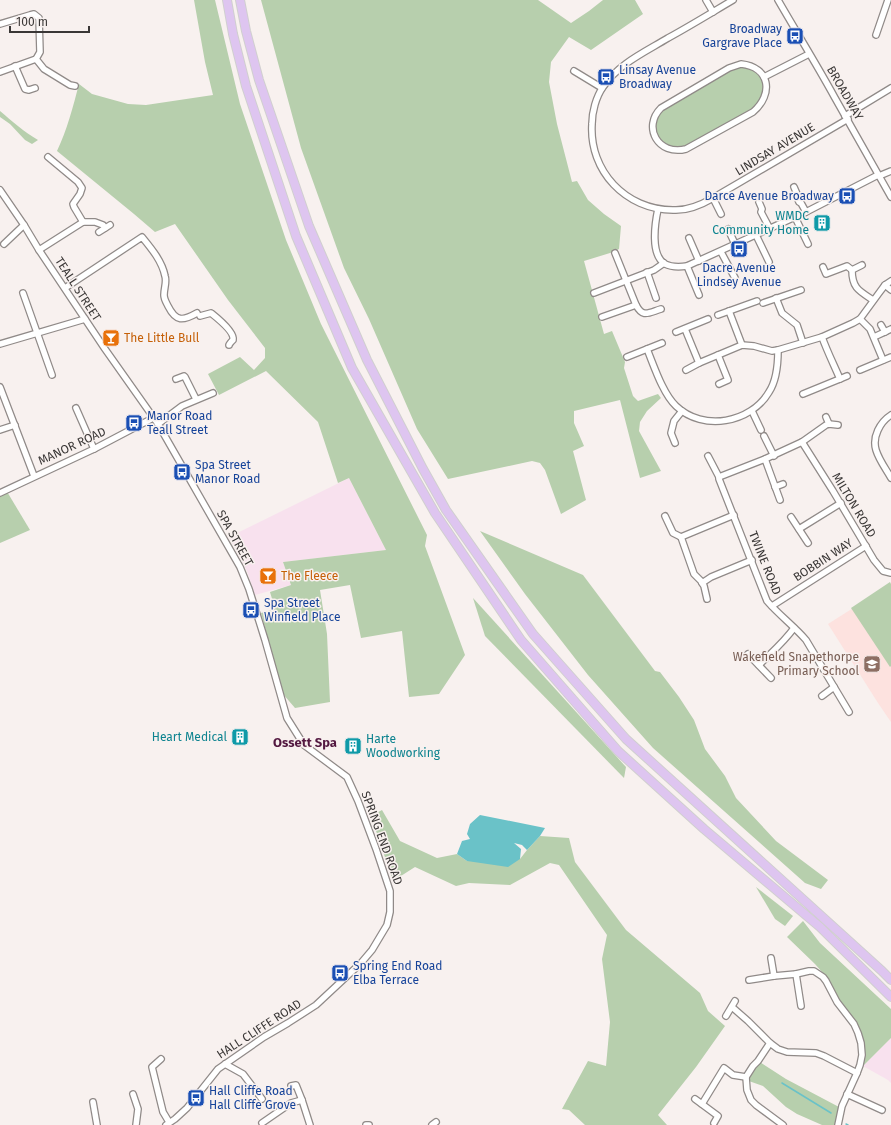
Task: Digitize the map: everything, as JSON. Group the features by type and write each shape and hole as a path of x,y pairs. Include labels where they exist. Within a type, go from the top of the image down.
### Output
{"highway":[{"path":"226,0 246,86 296,236 352,368 435,514 521,640 618,750 704,829 820,927 891,997"},
{"path":"242,0 246,31 259,80 308,226 367,360 423,469 446,510 533,634 626,739 891,980"}],"street":[{"path":"706,0 713,12"},
{"name":"LINDSAY AVENUE","path":"733,0 634,58 616,73 602,88 592,120 593,148 604,172 618,189 640,204 658,209 674,210 685,209 704,203 846,118 891,88"},
{"name":"BROADWAY","path":"778,0 891,197"},
{"path":"876,35 888,0"},
{"path":"0,24 34,14 39,18 40,22 40,52 36,59 0,72"},
{"path":"764,77 809,54"},
{"path":"36,59 44,69 70,85 75,86"},
{"path":"741,64 758,71 764,77 766,91 763,101 758,108 690,147 677,151 667,149 660,144 655,136 653,126 654,121 658,111 661,108 729,68 741,64"},
{"path":"15,66 25,89 29,90 35,88"},
{"path":"574,71 602,88"},
{"path":"48,157 78,182 82,188 73,204 83,222"},
{"path":"54,162 58,157"},
{"path":"658,209 655,226 655,246 659,258 664,264 672,266 687,266 721,252 735,244 770,229 891,171"},
{"path":"794,188 797,194 796,197 799,202 802,203 806,212"},
{"name":"TEALL STREET","path":"0,190 110,358 154,418"},
{"path":"713,198 721,214"},
{"path":"758,202 762,209 761,212 770,229"},
{"path":"795,217 808,244"},
{"path":"39,250 83,222 95,222 103,225 105,228"},
{"path":"5,240 24,225"},
{"path":"99,232 110,225"},
{"path":"728,229 735,244"},
{"path":"756,235 769,262"},
{"path":"65,288 116,257 142,237 158,260 165,275 164,296 174,316 181,319 211,313 229,329 233,336 233,340 229,345"},
{"path":"688,242 700,261"},
{"path":"721,252 735,278"},
{"path":"615,253 636,304 641,312 647,314 661,310"},
{"path":"594,293 654,270 664,264"},
{"path":"852,270 862,265"},
{"path":"687,266 699,295"},
{"path":"823,267 826,274 847,266 852,270"},
{"path":"852,270 852,276 859,291 873,300"},
{"path":"648,272 656,298"},
{"path":"686,370 742,345 754,346 772,351 778,350 803,343 848,326 860,319 885,285 891,281"},
{"path":"885,285 891,290"},
{"path":"718,315 801,290"},
{"path":"23,293 52,375"},
{"path":"776,298 782,313 797,325 803,343"},
{"path":"602,317 636,304"},
{"path":"196,306 200,316"},
{"path":"729,311 742,345"},
{"path":"0,344 85,319"},
{"path":"676,332 708,319"},
{"path":"860,319 870,329 883,360"},
{"path":"882,325 885,332"},
{"path":"685,329 699,363"},
{"path":"874,337 891,329"},
{"path":"822,336 840,379"},
{"path":"627,357 662,343"},
{"path":"647,349 667,394 675,406 689,416 698,419 720,422 752,411 764,399 775,380 778,350"},
{"path":"718,355 728,380 719,384"},
{"path":"863,370 891,357"},
{"path":"176,379 184,373 196,399"},
{"path":"803,394 847,376"},
{"path":"0,387 34,476"},
{"path":"158,424 182,406 213,393"},
{"path":"76,408 94,449"},
{"path":"675,443 671,433 674,421 682,411"},
{"path":"752,411 761,430"},
{"path":"891,415 879,428 875,443 879,457 891,478"},
{"path":"826,417 829,424"},
{"name":"SPA STREET","path":"154,418 240,568 249,589 264,636 287,718 304,745"},
{"name":"MANOR ROAD","path":"0,493 94,449 154,418"},
{"path":"719,477 774,456 802,442 829,424 838,425"},
{"path":"0,430 15,425"},
{"path":"764,436 774,456"},
{"name":"MILTON ROAD","path":"802,442 880,568 883,571 891,573"},
{"name":"TWINE ROAD","path":"708,456 719,477 766,597 772,606 800,632 806,640 849,712"},
{"path":"765,459 780,500"},
{"path":"775,487 783,484"},
{"path":"799,529 841,503"},
{"path":"681,537 734,515"},
{"path":"665,516 673,533 681,537 694,574 702,582 707,599"},
{"path":"791,517 808,543"},
{"name":"BOBBIN WAY","path":"772,606 866,546"},
{"path":"702,582 752,560"},
{"path":"758,665 779,646 794,628"},
{"path":"748,654 772,678"},
{"path":"822,696 834,687"},
{"name":"SPRING END ROAD","path":"304,745 347,777 358,801 390,891 390,912 387,925 372,950 361,963 316,1005"},
{"path":"772,958 774,976"},
{"path":"749,980 814,971 823,977 837,1002 854,1024 861,1043 862,1055 857,1073 842,1106 838,1125"},
{"path":"796,974 801,1006"},
{"path":"726,1016 736,1001"},
{"name":"HALL CLIFFE ROAD","path":"167,1124 187,1108 218,1069 264,1037 316,1005"},
{"path":"732,1007 778,1049 787,1052 816,1053 857,1073"},
{"path":"770,1043 746,1077 747,1090 756,1105 783,1125"},
{"path":"161,1059 152,1067 167,1124"},
{"path":"225,1064 243,1074 262,1099"},
{"path":"702,1104 724,1068 733,1075 746,1077"},
{"path":"291,1086 296,1084 310,1125"},
{"path":"133,1094 138,1109 136,1125"},
{"path":"847,1094 882,1110"},
{"path":"695,1099 718,1116 714,1124"},
{"path":"93,1100 97,1125"},
{"path":"262,1123 291,1103 302,1100"},
{"path":"770,1125 774,1119"}],"shaded area":[{"path":"349,478 386,550 283,562 291,585 255,595 247,571 229,537"},
{"name":"Wakefield Snapethorpe Primary School","path":"891,584 891,722 828,624"},
{"path":"891,1038 891,1083 863,1066"}],"green space":[{"path":"194,0 215,0 240,104 286,240 321,324 427,535 425,546 465,655 439,694 409,697 402,631 361,638 350,585 320,590 327,634 330,702 295,708 283,694 261,613 275,609 270,592 291,585 283,562 386,550 349,478 338,483 318,422 266,371 219,395 208,374 240,357 254,370 265,358 265,348 228,300 175,224 155,232 57,151 67,127 79,84 92,94 128,104 146,105 213,95 205,62"},
{"path":"261,0 538,0 571,23 603,0 635,0 643,14 591,50 569,37 551,62 549,82 557,124 572,182 577,181 588,200 621,226 619,249 584,261 604,334 612,331 625,362 624,368 633,396 638,401 658,394 661,398 647,411 640,422 639,431 661,471 640,478 620,400 574,411 574,423 584,446 573,451 586,500 561,514 545,470 540,463 532,461 448,479 417,429 369,319 344,268 301,148"},
{"path":"748,66 765,80 761,105 682,150 660,144 653,127 661,108 729,68"},
{"path":"0,111 38,140 32,144 25,140 10,124 0,117"},
{"path":"6,490 30,530 0,543 0,493"},
{"path":"480,531 583,575 655,671 660,672 679,697 694,720 705,749 725,776 736,798 776,841 828,880 821,889 805,883 653,748 588,675 525,594"},
{"path":"890,582 891,666 890,667 851,608"},
{"path":"473,598 626,767 624,778 485,636"},
{"path":"382,810 400,841 437,858 457,854 467,861 520,859 540,836 569,838 575,862 626,930 700,993 708,1011 725,1026 696,1067 658,1115 667,1125 585,1125 569,1110 562,1109 588,1061 606,1066 610,1022 602,959 607,935 559,865 550,863 510,885 469,883 456,886 415,867 393,881 371,816"},
{"path":"756,887 793,916 785,926 775,919"},
{"path":"803,921 820,943 891,1009 891,1038 863,1066 863,1048 857,1023 839,1001 829,980 787,937"},
{"path":"758,1061 786,1079 839,1107 836,1125 822,1125 797,1114 786,1107 763,1086 746,1080"}],"water":[{"path":"480,815 545,828 527,850 522,845 514,843 521,849 520,859 508,867 467,861 457,854 462,841 470,839 467,834 470,824"}],"waterway":[{"path":"782,1083 831,1113"}],"place":[{"name":"Broadway Gargrave Place","path":"795,36"},
{"name":"Linsay Avenue Broadway","path":"606,77"},
{"name":"Darce Avenue Broadway","path":"847,196"},
{"name":"WMDC Community Home","path":"822,223"},
{"name":"Dacre Avenue Lindsey Avenue","path":"739,249"},
{"name":"The Little Bull","path":"111,338"},
{"name":"Manor Road Teall Street","path":"134,423"},
{"name":"Spa Street Manor Road","path":"182,472"},
{"name":"The Fleece","path":"268,576"},
{"name":"Spa Street Winfield Place","path":"251,610"},
{"name":"Wakefield Snapethorpe Primary School","path":"872,664"},
{"name":"Heart Medical","path":"240,737"},
{"name":"Harte Woodworking","path":"353,746"},
{"name":"Spring End Road Elba Terrace","path":"340,973"},
{"name":"Hall Cliffe Road Hall Cliffe Grove","path":"196,1098"}],"district":[{"name":"Ossett Spa","path":"305,742"}]}
